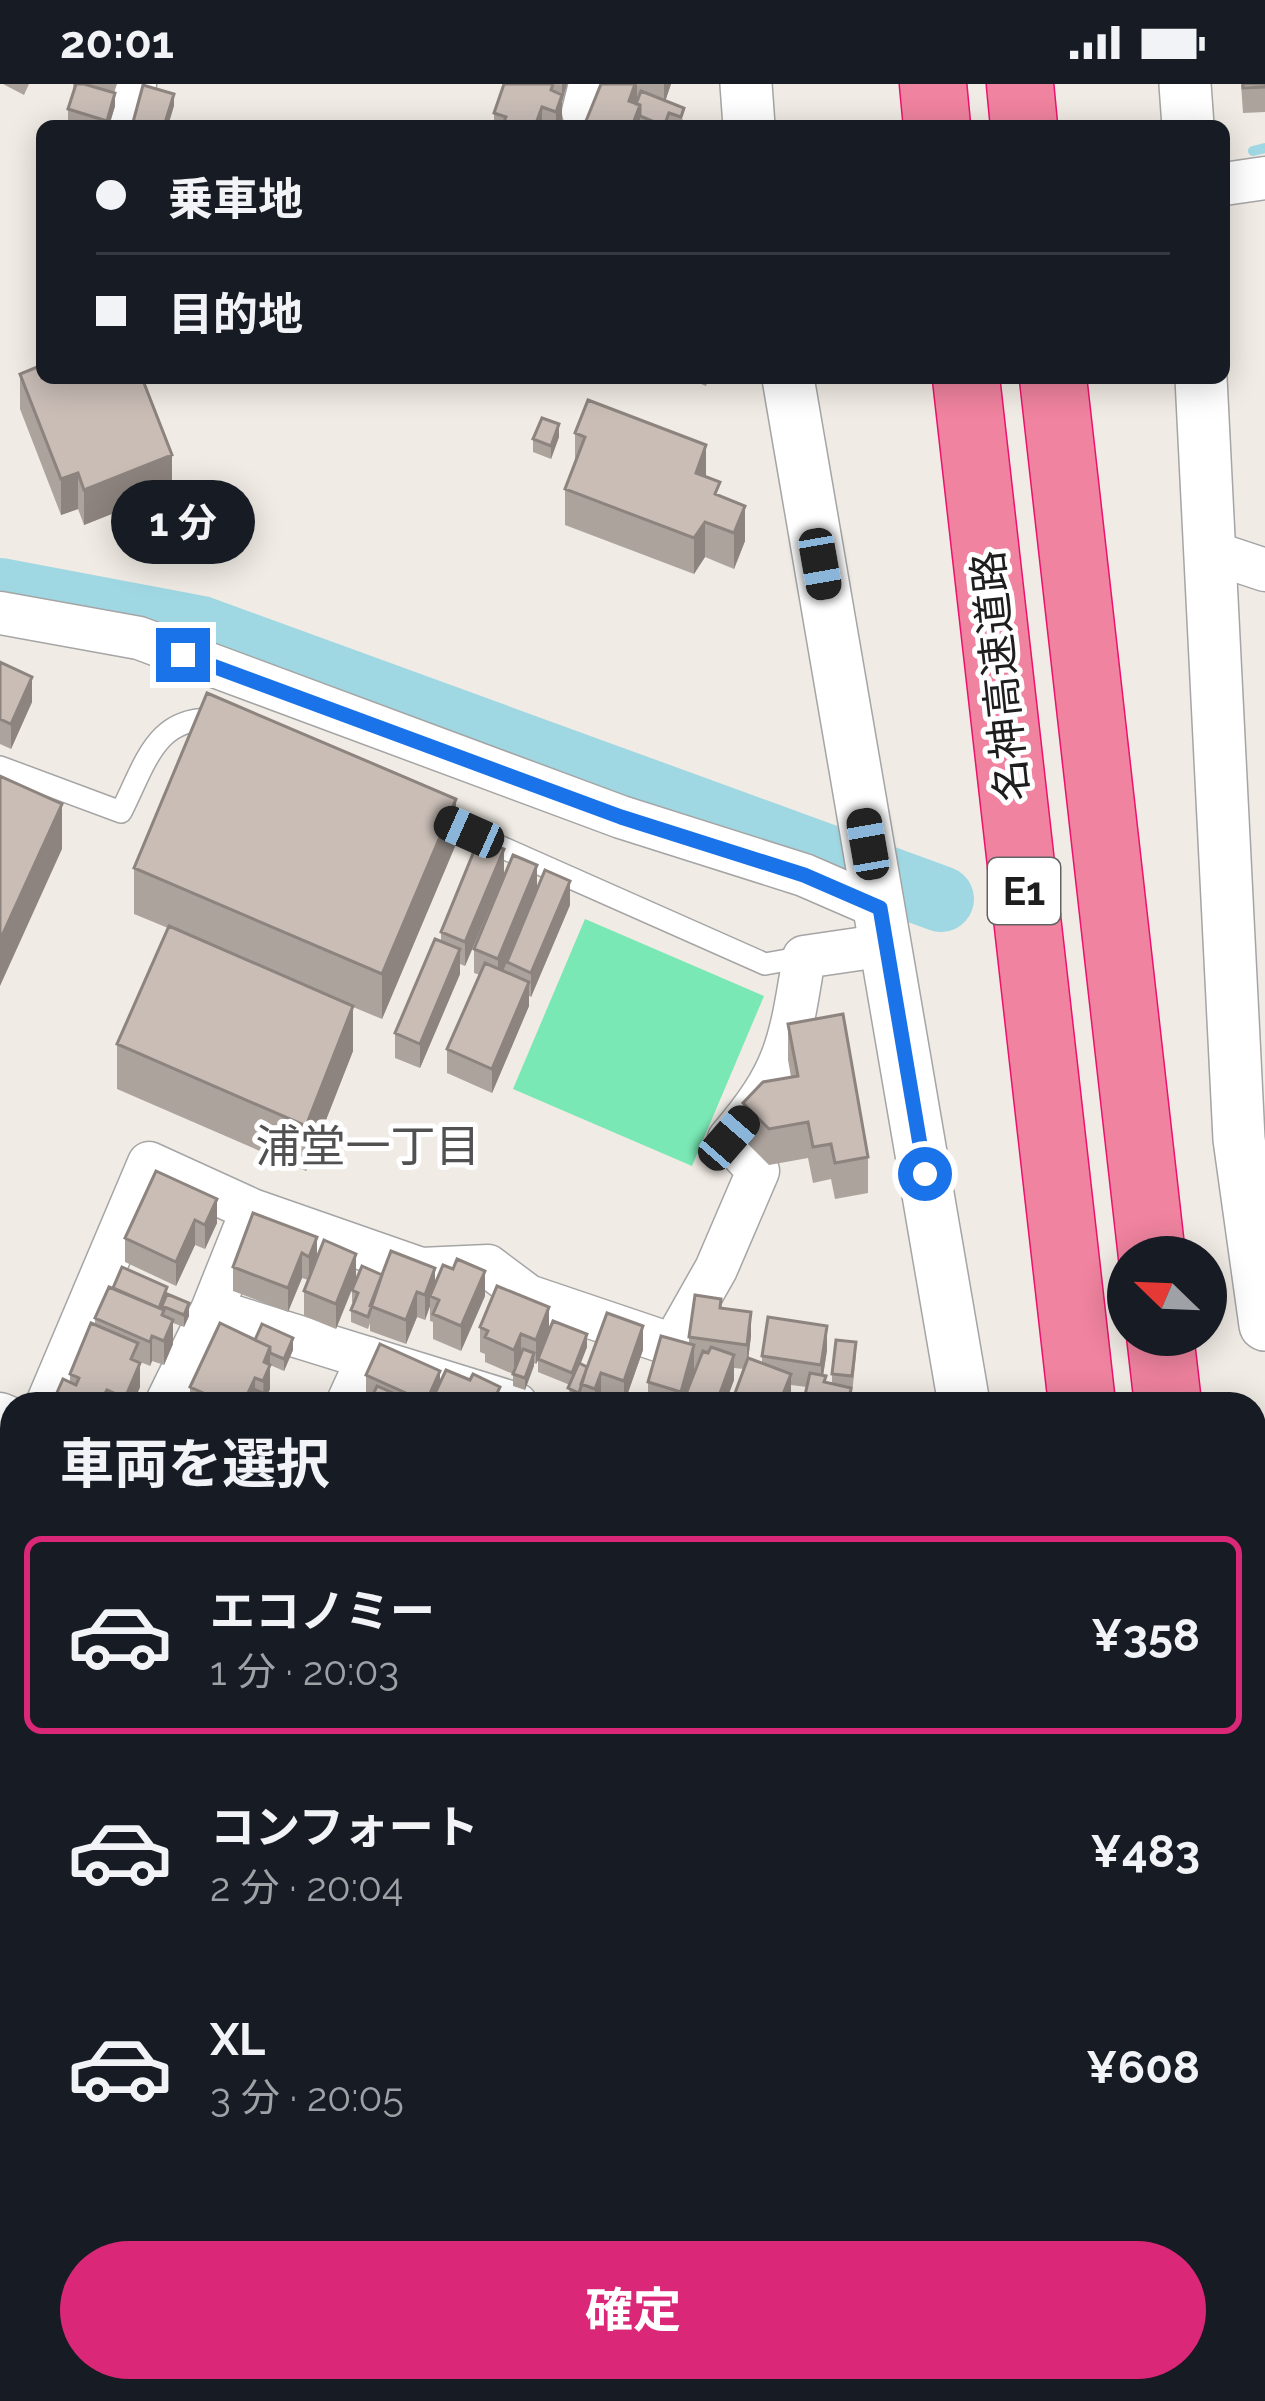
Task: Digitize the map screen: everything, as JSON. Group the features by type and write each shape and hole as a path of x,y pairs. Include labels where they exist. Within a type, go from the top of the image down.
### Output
{"highway":[{"path":"933,84 936,120"},
{"path":"1019,84 1023,120"},
{"name":"名神高速道路","path":"967,384 1081,1392"},
{"name":"名神高速道路","path":"1054,384 1150,1236"},
{"path":"1162,1356 1167,1392"}],"street":[{"path":"127,120 135,84"},
{"path":"746,84 749,120"},
{"path":"1186,84 1188,120"},
{"path":"1230,183 1265,178"},
{"path":"789,384 962,1392"},
{"path":"1201,384 1208,551 1265,1325"},
{"path":"1208,551 1265,570"},
{"path":"0,613 139,638 621,817 804,875 882,919"},
{"path":"52,1392 149,1163 252,1210 421,1269 488,1266 528,1296 673,1345 716,1269 758,1172 729,1138 764,1097 789,1046 805,957 882,919"},
{"path":"172,1392 212,1310 252,1210"},
{"path":"212,1310 477,1392"},
{"path":"352,1392 368,1358"}],"lane":[{"path":"0,767 121,812 164,732 192,718 219,719 240,729"},
{"path":"406,804 765,964 805,957"}],"green space":[{"path":"585,919 764,996 692,1166 513,1089"}],"building":[{"path":"76,84 115,93 107,120 68,109"},
{"path":"504,84 553,84 551,90 562,95 556,112 542,107 537,120 505,120 494,113"},
{"path":"601,84 635,84 629,101 640,105 634,120 586,120"},
{"path":"143,85 174,94 166,120 134,120"},
{"path":"641,91 684,108 681,117 669,113 666,120 650,120 640,116 636,104"},
{"path":"36,367 36,384 144,384 172,455 84,490 78,473 61,479 20,374"},
{"path":"588,400 706,445 696,473 720,482 715,494 745,506 734,533 705,522 694,538 565,489 585,437 575,433"},
{"path":"542,418 559,424 551,446 533,439"},
{"path":"0,662 32,677 11,724 0,719"},
{"path":"207,693 456,799 382,974 134,868"},
{"path":"0,776 62,804 0,940"},
{"path":"479,839 504,849 465,942 441,932"},
{"path":"513,855 537,865 498,959 474,949"},
{"path":"545,870 570,881 531,973 507,962"},
{"path":"169,926 353,1006 306,1126 117,1044"},
{"path":"435,939 460,949 420,1044 395,1033"},
{"path":"485,963 529,982 492,1069 447,1049"},
{"path":"843,1014 868,1157 835,1163 831,1144 813,1147 808,1122 769,1129 743,1103 763,1082 798,1076 788,1024"},
{"path":"156,1171 217,1199 205,1225 195,1220 176,1262 125,1238"},
{"path":"253,1213 317,1237 309,1257 302,1253 288,1288 233,1267"},
{"path":"324,1240 356,1254 336,1304 304,1291"},
{"path":"391,1251 435,1268 425,1295 417,1292 406,1320 370,1306"},
{"path":"457,1259 485,1271 461,1326 433,1314 439,1300 430,1296 443,1265 453,1269"},
{"path":"362,1266 382,1275 368,1317 351,1310 358,1293 352,1290"},
{"path":"122,1267 167,1287 159,1308 113,1288"},
{"path":"497,1286 549,1307 536,1340 521,1334 514,1350 485,1337 488,1331 480,1327"},
{"path":"109,1287 164,1310 162,1315 173,1320 164,1341 152,1336 150,1342 95,1318"},
{"path":"167,1294 189,1303 184,1315 162,1306"},
{"path":"695,1295 721,1299 720,1308 751,1312 747,1345 689,1337"},
{"path":"607,1313 643,1326 624,1381 601,1373 595,1389 581,1384"},
{"path":"768,1317 827,1326 821,1365 762,1356"},
{"path":"553,1321 587,1334 572,1373 538,1359"},
{"path":"91,1323 138,1343 131,1359 140,1363 128,1392 57,1392 63,1379 76,1385 79,1378 70,1374"},
{"path":"220,1323 270,1347 264,1362 270,1365 263,1381 255,1378 249,1392 201,1392 190,1387"},
{"path":"262,1324 293,1338 284,1359 255,1340"},
{"path":"661,1336 694,1345 681,1392 648,1382"},
{"path":"836,1340 856,1342 852,1376 832,1374"},
{"path":"380,1344 440,1371 431,1392 404,1392 366,1375"},
{"path":"711,1347 734,1355 720,1392 687,1392 703,1351 708,1353"},
{"path":"523,1349 534,1353 525,1378 513,1374"},
{"path":"748,1358 791,1374 784,1392 735,1392"},
{"path":"579,1363 587,1367 579,1392 568,1388"},
{"path":"446,1370 470,1380 473,1374 500,1387 498,1392 436,1392"},
{"path":"810,1373 826,1376 824,1382 851,1388 850,1392 806,1392"}],"waterway":[{"path":"1253,151 1265,148"},
{"path":"0,591 201,629 941,899"}],"district":[{"name":"浦堂一丁目","path":"368,1146"}],"route":[{"path":"183,655 621,817 804,875 880,908 925,1174"}]}
